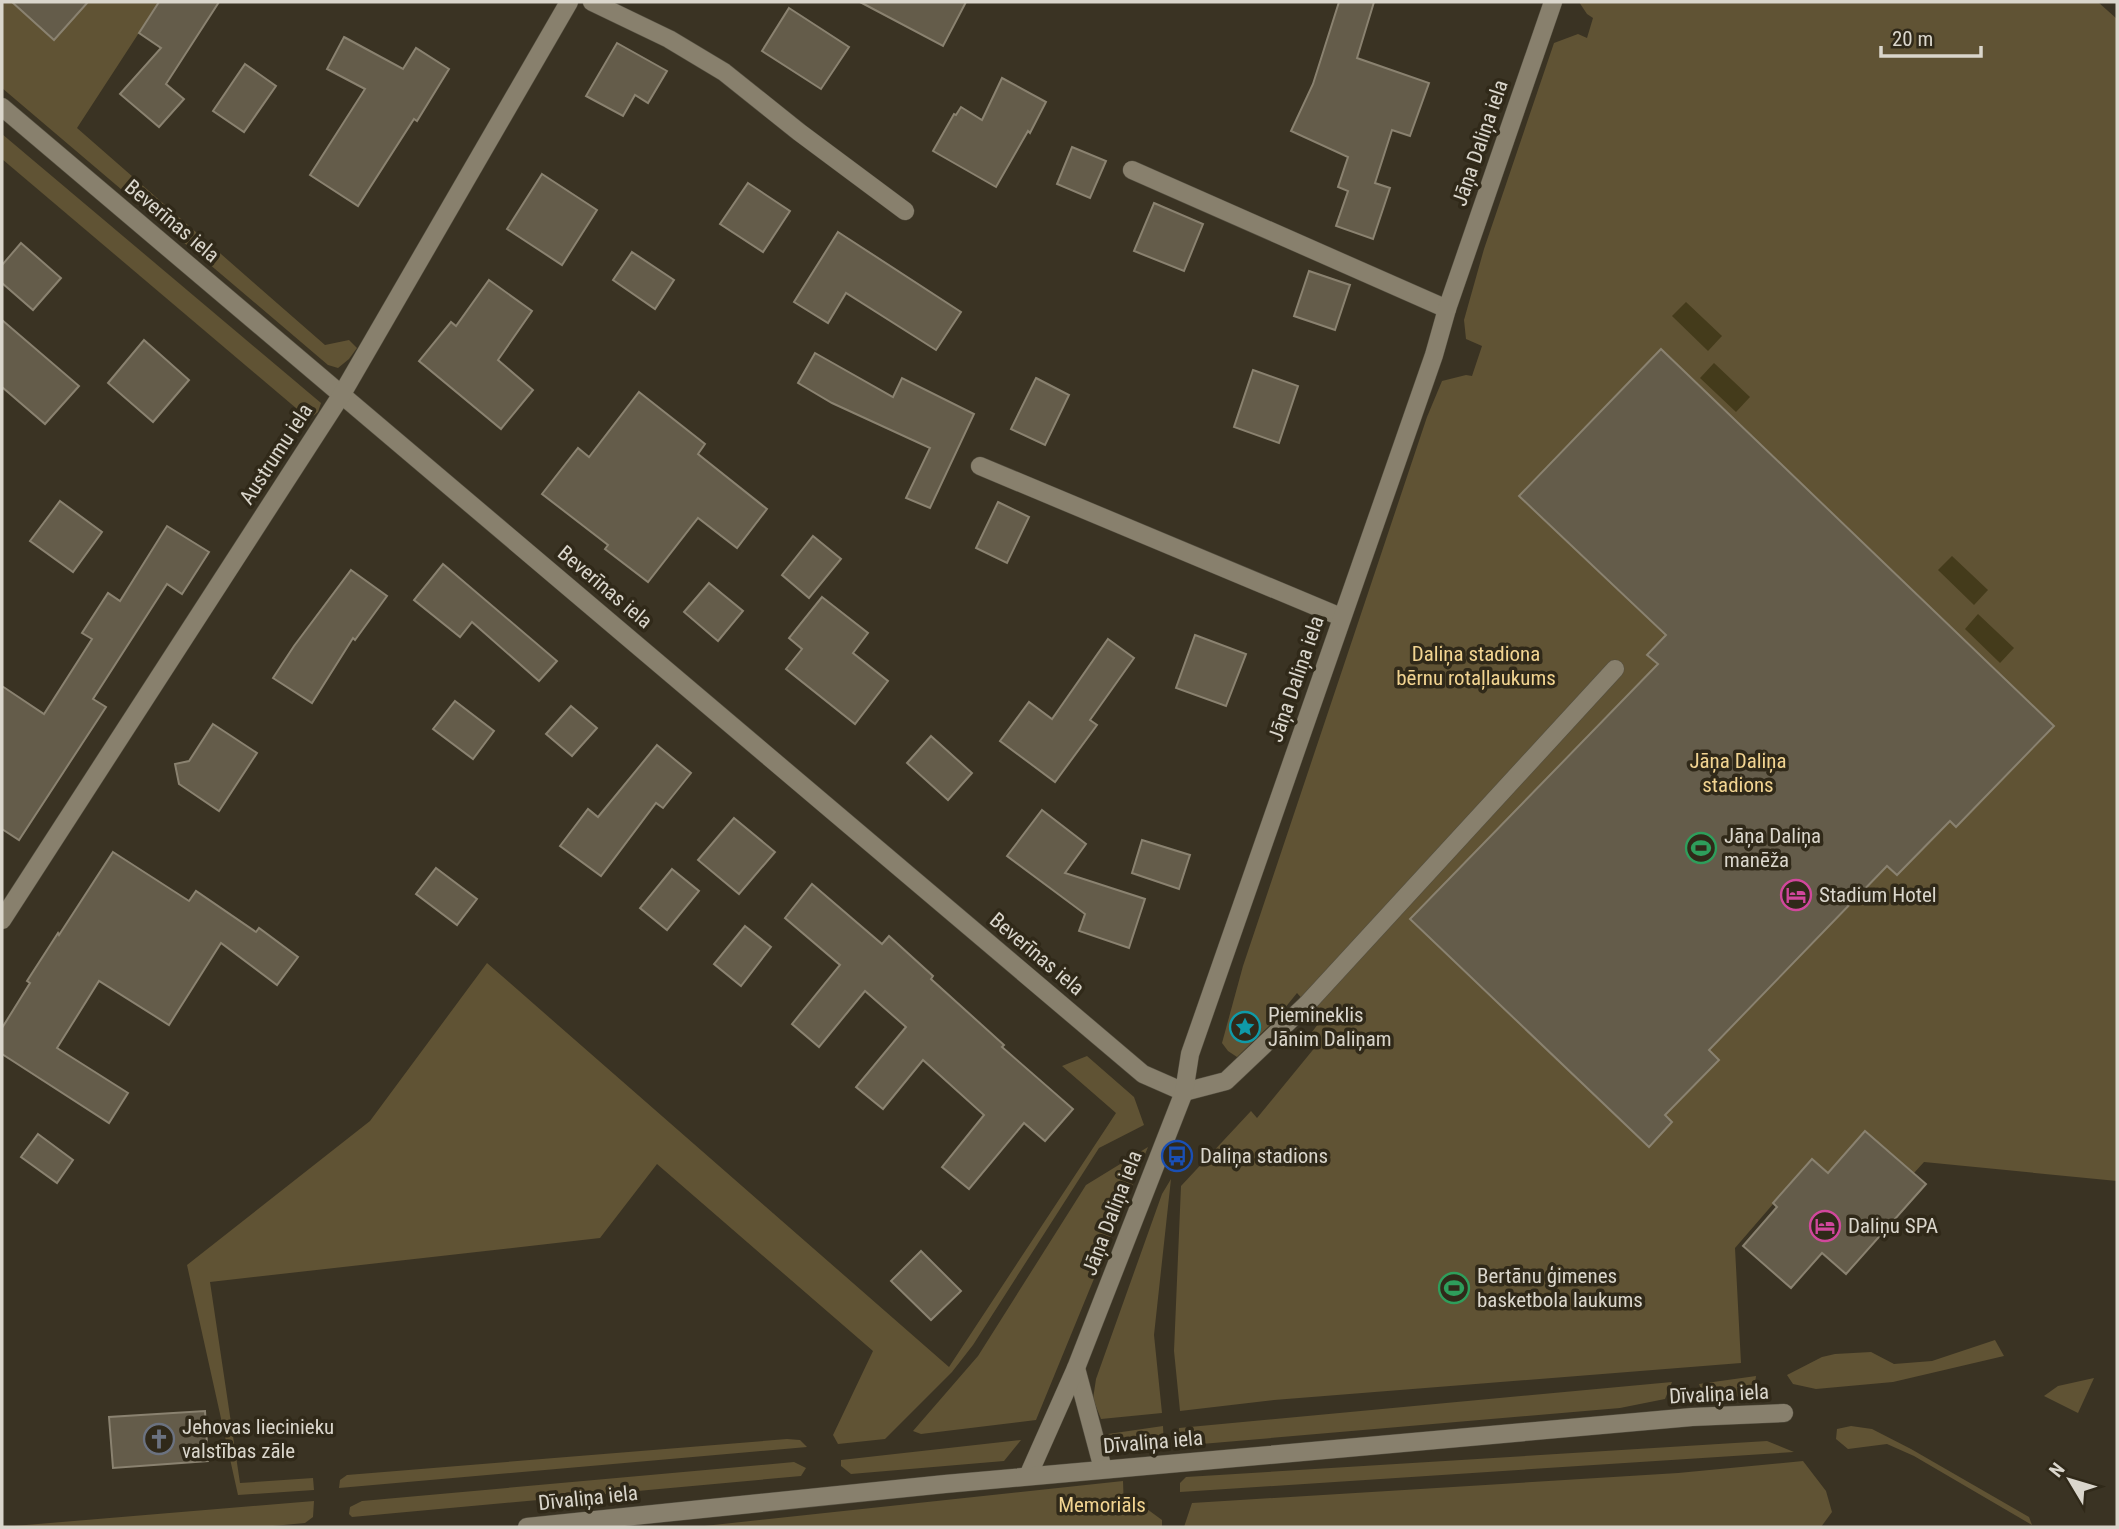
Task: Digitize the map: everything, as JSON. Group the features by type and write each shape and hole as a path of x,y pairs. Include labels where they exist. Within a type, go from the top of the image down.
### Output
{"street":[{"name":"Austrumu iela","path":"2,920 342,394 569,2"},
{"path":"592,2 669,39 724,72 905,211"},
{"name":"Jāņa Daliņa iela","path":"1032,1476 1184,1092 1190,1054 1434,355 1447,309 1553,2"},
{"name":"Beverīnas iela","path":"2,107 1143,1074 1184,1092"},
{"path":"1132,170 1447,309"},
{"path":"980,466 1341,617"},
{"path":"1184,1092 1226,1081 1307,1004 1615,669"},
{"path":"1076,1368 1103,1469"},
{"name":"Dīvaliņa iela","path":"527,1527 819,1495 1103,1469 1692,1417 1784,1413"}],"green space":[{"path":"2,2 159,2 77,128 325,345 349,340 357,348 349,359 338,368 328,365 2,88"},
{"name":"Jāņa Daliņa stadions","path":"1579,2 2098,2 2117,19 2117,1181 1924,1162 1914,1173 1865,1131 1828,1173 1812,1159 1735,1248 1741,1363 1274,1400 1180,1411 1174,1351 1181,1186 1251,1111 1257,1118 1321,1040 1312,1032 1321,1020 1297,993 1276,1019 1237,1057 1228,1051 1222,1043 1243,966 1427,417 1442,381 1472,376 1482,346 1466,339 1464,320 1484,249 1554,43 1578,34 1587,38 1593,18"},
{"path":"2,134 321,403 318,412 311,418 303,414 2,159"},
{"path":"487,963 949,1367 1116,1113 1062,1066 1087,1056 1134,1097 1144,1125 1099,1148 973,1345 952,1372 885,1439 838,1444 833,1435 873,1351 657,1164 600,1238 210,1282 240,1483 313,1478 314,1490 238,1495 187,1265 370,1121"},
{"path":"1148,1147 1036,1420 921,1434 913,1431 978,1356 1086,1185"},
{"path":"1171,1179 1154,1335 1162,1413 1101,1419 1093,1399 1096,1379 1162,1194"},
{"path":"1995,1340 2004,1356 1893,1382 1816,1389 1793,1384 1787,1375 1822,1357 1835,1354 1871,1352 1894,1364 1932,1361"},
{"path":"1756,1376 1749,1390 1735,1397 1710,1397 1703,1394 1699,1384"},
{"path":"2094,1378 2078,1413 2044,1396 2058,1386"},
{"path":"1672,1382 1665,1399 1620,1408 1178,1446 1179,1428"},
{"path":"1163,1426 1164,1449 1127,1448 1108,1434"},
{"path":"1851,1426 1872,1429 1911,1449 2029,1517 2032,1525 1914,1456 1887,1444 1848,1449 1836,1439 1837,1429"},
{"path":"800,1440 807,1447 339,1488 340,1480 347,1475"},
{"path":"1021,1440 1004,1461 851,1474 841,1466 841,1460"},
{"path":"1767,1441 1794,1452 1180,1492 1180,1483 1186,1477"},
{"path":"1803,1461 1826,1491 1832,1512 1821,1527 1184,1527 1192,1503 1678,1473"},
{"path":"794,1462 806,1468 801,1476 352,1517 349,1514 350,1507 362,1501"},
{"name":"Memoriāls","path":"1123,1481 1124,1510 1147,1509 1162,1520 1162,1527 695,1527"},
{"path":"314,1501 313,1517 305,1523 262,1527 2,1527"}],"sand":[{"path":"1686,302 1722,336 1708,351 1672,316"},
{"path":"1714,363 1750,397 1736,412 1700,378"},
{"path":"1952,556 1988,590 1974,605 1938,570"},
{"path":"1978,614 2014,648 2000,663 1965,629"}],"building":[{"path":"12,2 88,2 54,40"},
{"path":"159,2 219,2 166,84 184,99 159,127 120,94 161,48 139,33"},
{"path":"860,2 966,2 943,46"},
{"path":"1339,2 1374,2 1357,58 1429,83 1410,136 1392,130 1375,183 1390,188 1373,239 1336,226 1348,191 1338,187 1348,157 1291,131 1313,84"},
{"path":"789,8 849,47 821,89 762,51"},
{"path":"344,37 403,69 416,48 449,69 417,121 414,119 358,206 310,175 365,89 327,69"},
{"path":"617,43 667,71 648,103 635,95 623,116 586,96"},
{"path":"245,64 276,86 244,132 213,111"},
{"path":"1002,78 1046,102 996,187 933,151 954,114 956,115 961,107 982,120"},
{"path":"1072,147 1106,161 1090,198 1057,184"},
{"path":"542,174 597,210 562,265 507,229"},
{"path":"748,183 790,211 763,252 720,224"},
{"path":"1154,203 1203,224 1184,271 1134,251"},
{"path":"838,232 961,312 936,350 846,293 828,323 794,302"},
{"path":"21,243 61,278 33,310 2,283 2,265"},
{"path":"632,252 674,280 655,309 613,280"},
{"path":"1309,271 1350,285 1335,330 1294,316"},
{"path":"489,280 532,311 498,360 533,390 501,429 419,361 451,322 456,326"},
{"path":"2,320 79,386 45,424 2,387"},
{"path":"144,340 189,380 153,422 108,383"},
{"name":"Jāņa Daliņa manēža","path":"1661,349 2054,726 1956,827 1950,821 1897,875 1887,866 1709,1050 1719,1060 1665,1115 1672,1122 1649,1147 1410,919 1658,664 1647,655 1666,635 1519,496"},
{"path":"815,353 893,397 902,378 974,414 930,508 906,498 930,448 832,403 798,383"},
{"path":"1253,370 1298,386 1279,443 1234,427"},
{"path":"1036,378 1069,395 1045,445 1011,429"},
{"path":"639,392 705,444 698,454 767,509 737,548 698,518 648,582 605,549 608,545 542,494 578,448 589,457"},
{"path":"60,501 102,532 73,572 30,541"},
{"path":"998,502 1029,517 1007,563 976,548"},
{"path":"167,526 209,552 182,594 167,584 93,699 106,707 19,840 2,829 2,686 44,714 92,639 82,633 108,593 120,601"},
{"path":"813,536 841,559 809,598 782,575"},
{"path":"443,564 557,661 539,681 472,622 460,637 414,600"},
{"path":"351,570 387,596 355,640 353,638 312,703 273,678"},
{"path":"709,583 743,611 718,641 684,612"},
{"path":"822,597 868,633 853,653 888,681 855,724 786,669 802,649 789,638"},
{"path":"1195,635 1246,654 1226,706 1176,688"},
{"path":"1108,639 1134,658 1090,720 1097,725 1055,782 1000,741 1029,702 1052,719"},
{"path":"455,701 494,731 473,759 433,729"},
{"path":"571,706 597,728 572,756 546,734"},
{"path":"213,724 257,753 219,811 179,784 175,764 189,761"},
{"path":"931,736 972,773 948,800 907,763"},
{"path":"657,745 691,773 663,808 656,803 601,876 560,846 588,809 598,817"},
{"path":"1042,810 1086,844 1065,873 1145,899 1129,948 1079,931 1085,914 1007,856"},
{"path":"734,818 775,852 739,894 698,860"},
{"path":"1142,840 1190,855 1179,889 1132,873"},
{"path":"113,852 189,901 196,891 256,932 259,928 298,957 277,985 221,943 169,1025 99,981 57,1048 128,1093 109,1123 2,1054 2,1028 30,983 27,981"},
{"path":"436,868 477,899 457,925 416,894"},
{"path":"672,869 699,891 667,930 640,908"},
{"path":"812,884 882,944 889,936 933,976 931,979 1004,1045 1002,1047 1073,1109 1045,1141 1024,1123 969,1189 942,1167 984,1115 923,1060 883,1109 856,1087 906,1027 865,991 819,1047 792,1024 840,965 785,918"},
{"path":"745,926 771,947 741,986 714,964"},
{"name":"Daliņu SPA","path":"1865,1131 1926,1184 1846,1274 1822,1253 1791,1288 1743,1246 1777,1207 1773,1203 1812,1159 1828,1173"},
{"path":"38,1134 73,1160 57,1183 21,1157"},
{"path":"921,1251 961,1291 931,1320 891,1281"},
{"name":"Jehovas liecinieku valstības zāle","path":"205,1411 208,1461 113,1468 109,1417"}],"place":[{"name":"Jāņa Daliņa manēža","path":"1701,848"},
{"name":"Stadium Hotel","path":"1796,895"},
{"name":"Piemineklis Jānim Daliņam","path":"1245,1027"},
{"name":"Daliņa stadions","path":"1177,1156"},
{"name":"Daliņu SPA","path":"1825,1226"},
{"name":"Bertānu ģimenes basketbola laukums","path":"1454,1288"},
{"name":"Jehovas liecinieku valstības zāle","path":"159,1439"}],"park label":[{"name":"Daliņa stadiona bērnu rotaļlaukums","path":"1476,666"}]}
